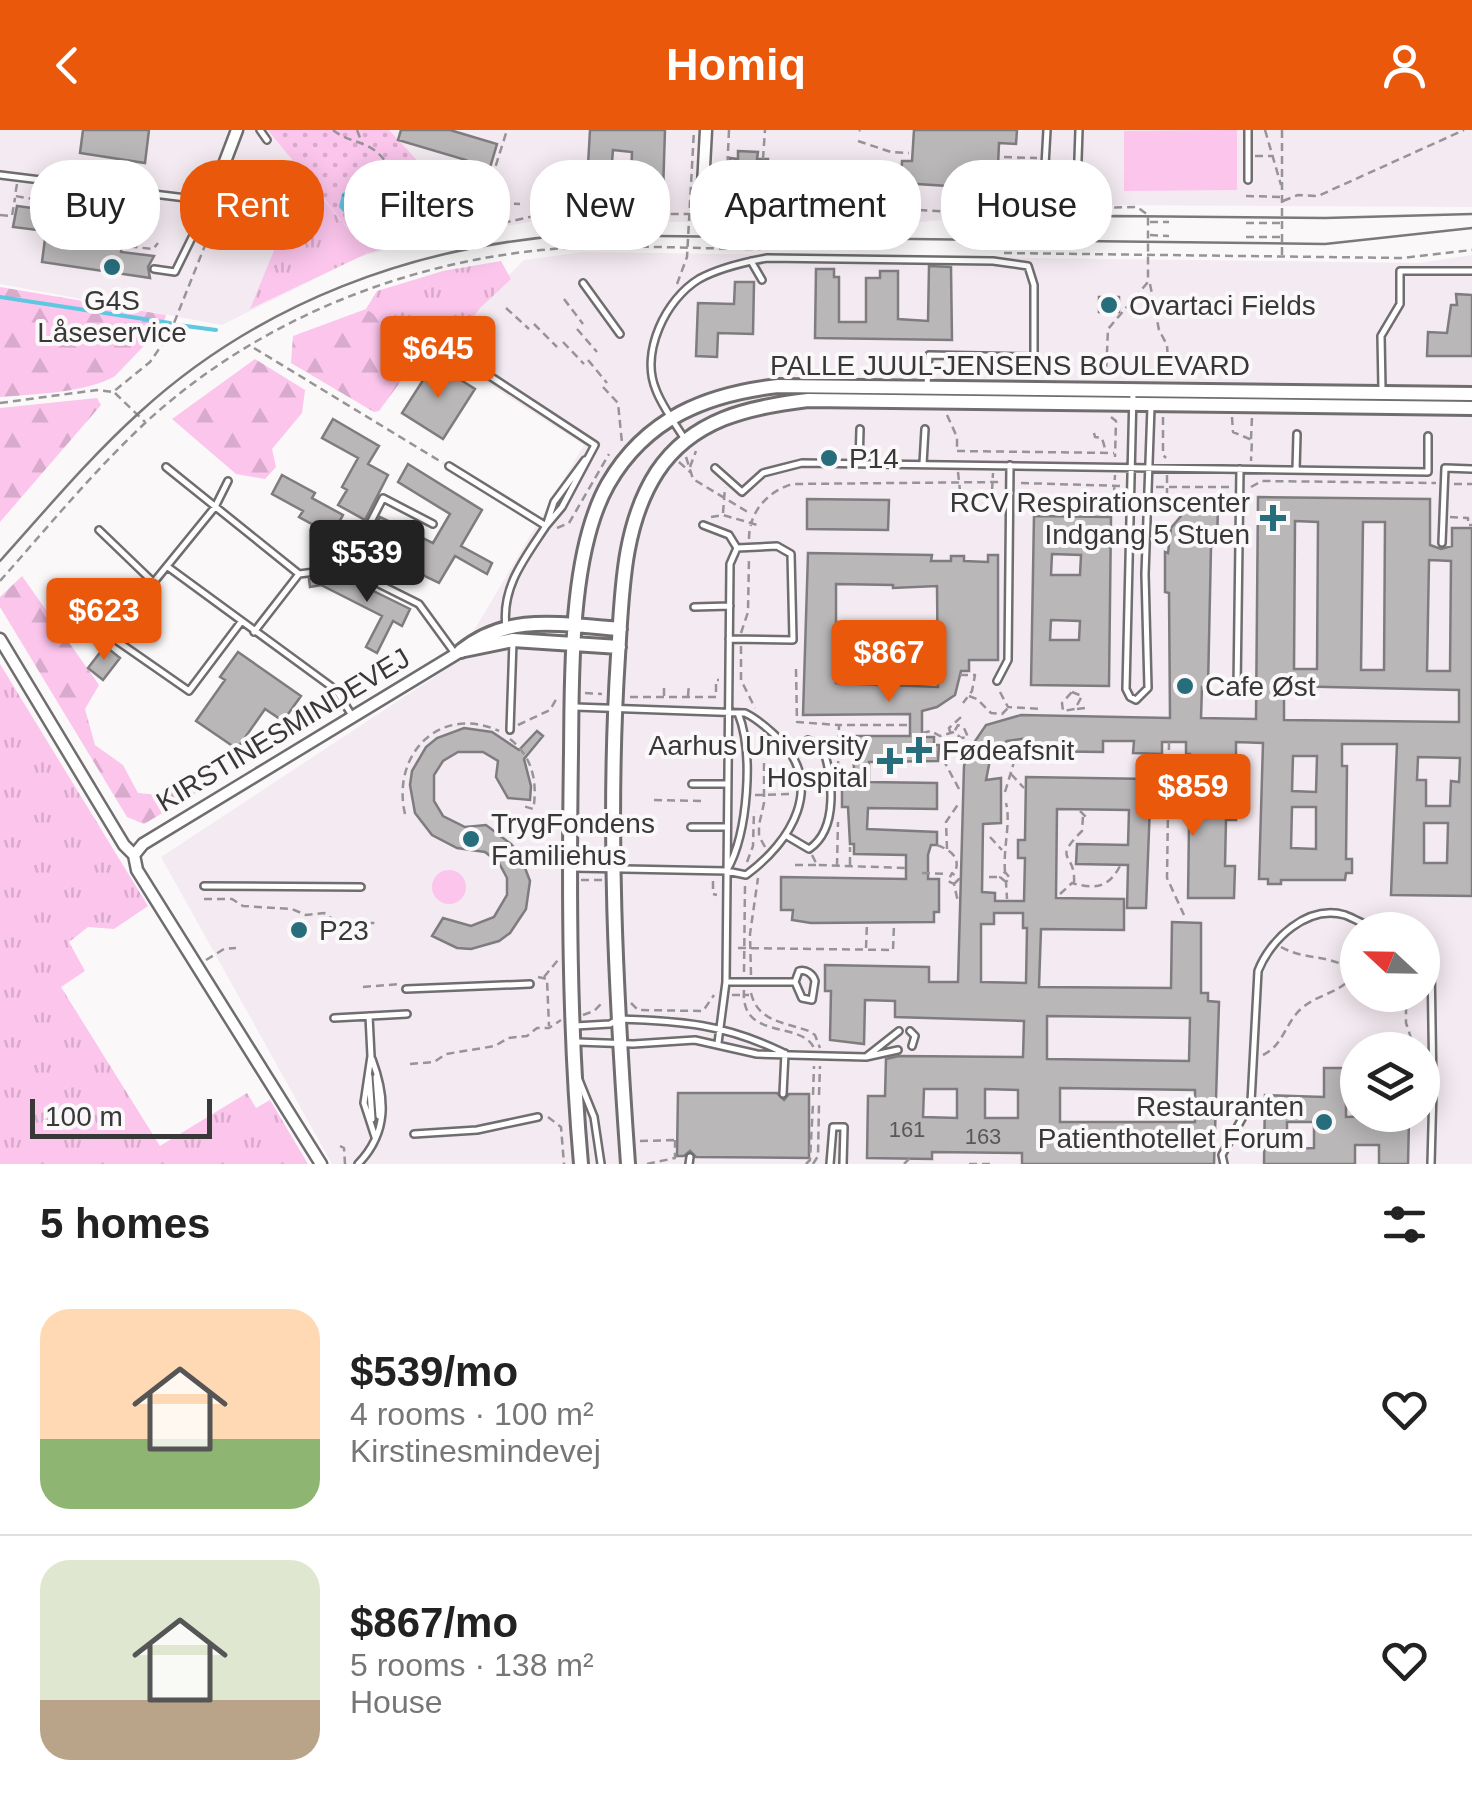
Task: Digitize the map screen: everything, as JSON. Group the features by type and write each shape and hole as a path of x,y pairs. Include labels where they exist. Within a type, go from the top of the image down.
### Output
{"street":[{"path":"223,160 237,130"},
{"path":"704,160 706,130"},
{"name":"PALLE JUUL-JENSENS BOULEVARD","path":"584,1164 574,1068 569,874 572,700 581,574 596,511 628,455 671,416 697,403 748,390 795,386 1105,398"},
{"name":"PALLE JUUL-JENSENS BOULEVARD","path":"628,1164 612,875 620,629 634,525 656,473 685,440 730,414 764,406 927,393 947,400 1382,400 1472,394"},
{"name":"PALLE JUUL-JENSENS BOULEVARD","path":"1382,400 1472,408"},
{"name":"KIRSTINESMINDEVEJ","path":"134,855 144,844 480,636 506,626 620,629"},
{"path":"0,639 124,845 134,855 137,870 321,1164"},
{"name":"KIRSTINESMINDEVEJ","path":"458,653 513,640 619,647"}],"lane":[{"path":"260,130 267,140"},
{"path":"1045,158 1047,130"},
{"path":"1078,160 1079,130"},
{"path":"1248,130 1248,180"},
{"path":"0,175 30,179"},
{"path":"154,269 175,272 186,250"},
{"path":"751,261 762,280"},
{"path":"685,440 655,388 651,355 658,331 680,294 708,274 751,261 993,261 1028,266 1034,285 1034,357 929,355 927,393"},
{"path":"1382,400 1381,336 1400,304 1400,270 1472,271"},
{"path":"583,284 620,334"},
{"path":"464,359 595,445 571,492 508,588 504,603 506,626 513,640 510,730"},
{"path":"1132,398 1126,688 1136,700 1148,688 1145,574 1152,398"},
{"path":"858,464 860,429"},
{"path":"923,464 924,429"},
{"path":"1296,470 1297,434"},
{"path":"715,468 742,492 763,473 802,462 1428,472 1428,436"},
{"path":"998,680 1008,660 1010,465"},
{"path":"449,466 546,526"},
{"path":"166,468 299,574"},
{"path":"1237,688 1240,468"},
{"path":"1442,542 1445,468 1472,469"},
{"path":"228,481 214,507 110,636 189,691 241,622"},
{"path":"347,568 384,498 433,524"},
{"path":"703,525 728,536 737,548"},
{"path":"99,530 152,581"},
{"path":"729,639 792,640 792,554 777,546 737,548"},
{"path":"718,1043 726,982 730,564 737,548"},
{"path":"168,567 336,690 352,717"},
{"path":"254,632 299,574 347,568 419,604 458,653"},
{"path":"694,607 730,606"},
{"path":"569,874 727,871 746,876 787,836 801,794 798,770 790,752 755,718 728,712 572,700"},
{"path":"727,871 737,852 744,812 746,732 738,713"},
{"path":"787,836 809,849 823,835 831,800 826,756 816,741 808,740 790,752"},
{"path":"692,784 728,784"},
{"path":"691,827 728,828"},
{"path":"204,886 360,888"},
{"path":"1224,1164 1222,1155 1251,1102 1258,971 1274,941 1318,916 1340,915"},
{"path":"801,970 811,974 816,988 812,1000 802,998 795,982 801,970"},
{"path":"726,982 795,982"},
{"path":"406,988 530,984"},
{"path":"1431,1164 1432,1012"},
{"path":"334,1018 407,1014"},
{"path":"358,1164 368,1154 379,1124 369,1016"},
{"path":"574,1026 610,1024 619,1019 721,1027 785,1053"},
{"path":"866,1057 899,1031"},
{"path":"910,1031 915,1036 912,1046"},
{"path":"574,1042 695,1040 757,1054 817,1056 866,1057 898,1050"},
{"path":"784,1094 785,1053"},
{"path":"372,1067 374,1133"},
{"path":"574,1068 594,1116 600,1164"},
{"path":"414,1134 477,1130 538,1117"},
{"path":"830,1164 833,1127 844,1127 844,1164"}],"path":[{"path":"333,130 362,143 384,160"},
{"path":"357,130 362,143"},
{"path":"497,160 506,130"},
{"path":"680,294 676,286 687,248 694,130"},
{"path":"728,160 729,130"},
{"path":"763,159 765,130"},
{"path":"1265,130 1283,197"},
{"path":"1282,130 1282,256"},
{"path":"1246,196 1318,196 1464,130"},
{"path":"858,141 909,154"},
{"path":"1248,156 1272,156"},
{"path":"1004,157 1045,158"},
{"path":"0,214 12,216 19,178"},
{"path":"15,196 30,199"},
{"path":"510,204 520,204"},
{"path":"1112,208 1142,208 1147,212 1148,282 1155,296 1159,330 1167,345 1170,416 1163,416 1167,494"},
{"path":"510,221 556,214 689,214"},
{"path":"1148,222 1169,222"},
{"path":"1246,223 1283,224"},
{"path":"1148,235 1169,236"},
{"path":"1246,236 1282,237"},
{"path":"0,580 146,423 204,376 250,346 345,298 463,262 545,250 690,248"},
{"path":"113,392 150,362 170,333 204,250"},
{"path":"992,252 1418,258 1472,250"},
{"path":"1114,493 1116,421 1104,416 1108,329 1148,282"},
{"path":"564,299 584,324"},
{"path":"506,308 530,329"},
{"path":"534,324 557,347"},
{"path":"577,329 597,352"},
{"path":"562,342 607,383"},
{"path":"250,346 449,466"},
{"path":"1100,358 1109,358"},
{"path":"0,403 97,390 113,392 146,423"},
{"path":"947,400 947,420 957,437 960,490"},
{"path":"1094,433 1095,438 1102,438 1107,453"},
{"path":"957,451 1115,453"},
{"path":"546,526 560,528 569,523 610,453 595,460 588,457"},
{"path":"690,467 693,479 753,515"},
{"path":"724,514 722,499 728,480"},
{"path":"1150,487 1251,487 1262,481 1472,484"},
{"path":"755,718 755,702 740,680 742,624 748,612 750,523 776,491 792,484 1010,482 1130,486"},
{"path":"703,525 707,518 724,514 761,526"},
{"path":"1443,517 1468,518 1472,525"},
{"path":"796,669 797,722 910,725"},
{"path":"960,675 975,674 964,702"},
{"path":"510,730 550,710 559,694 572,700 616,702 716,697 716,680 748,680"},
{"path":"998,680 1008,707"},
{"path":"664,684 664,697"},
{"path":"688,697 689,684"},
{"path":"968,696 991,714 1002,714 1008,707"},
{"path":"1008,707 1041,709"},
{"path":"1075,709 1086,708"},
{"path":"960,789 944,761 945,747 953,742 949,728 961,716"},
{"path":"405,814 402,781 414,751 440,730 472,723 503,733 526,756 536,788 533,809 524,806"},
{"path":"952,732 961,738 968,736 956,724"},
{"path":"838,777 839,725"},
{"path":"922,733 931,731 940,736 952,732"},
{"path":"771,853 759,836 766,748 776,736"},
{"path":"1169,742 1167,878 1184,915"},
{"path":"1000,750 1014,762 1040,758"},
{"path":"1006,792 1005,782 1014,762"},
{"path":"1010,773 1024,788"},
{"path":"801,794 754,795 753,846 744,906 751,996 760,1011 774,1021 815,1035 816,1095"},
{"path":"654,800 706,801"},
{"path":"1006,802 1009,823 1003,851 1005,872 1010,878 1006,882 1007,899"},
{"path":"946,848 946,822 959,803"},
{"path":"1074,883 1066,850 1082,831 1085,817 1080,811"},
{"path":"837,866 838,812"},
{"path":"1003,851 991,837 1004,836"},
{"path":"936,845 956,858 948,882 954,884"},
{"path":"850,847 850,866"},
{"path":"809,849 817,866"},
{"path":"796,865 906,868"},
{"path":"1060,894 1068,884 1104,885 1120,866"},
{"path":"1000,877 1005,872"},
{"path":"922,873 952,874 959,879 954,884"},
{"path":"569,874 612,875"},
{"path":"747,948 758,875"},
{"path":"708,877 713,894 727,896"},
{"path":"989,877 1000,877 1006,882"},
{"path":"954,884 958,902"},
{"path":"204,899 232,899 243,906 324,914 338,923 376,923"},
{"path":"744,906 754,906"},
{"path":"866,950 867,922"},
{"path":"726,948 893,950 894,925"},
{"path":"1274,941 1288,951 1340,961"},
{"path":"208,959 224,949 236,948"},
{"path":"748,982 743,998 753,1018 764,1026 806,1038 812,1042 817,1056"},
{"path":"1254,1057 1274,1050 1298,1011 1340,989"},
{"path":"806,1164 810,1160 813,1103"},
{"path":"813,1164 817,1158 819,1104"},
{"path":"538,1117 549,1117 561,1128 564,1164"},
{"path":"639,1141 677,1140 675,1158 647,1164"},
{"path":"340,1146 344,1148 345,1164"},
{"path":"904,1164 914,1155"},
{"path":"817,1158 822,1164"},
{"path":"969,1164 994,1164"}],"shaded area":[{"path":"0,130 1472,130 1472,207 1112,205 1112,160 941,160 941,220 922,222 921,160 690,160 690,222 670,222 670,160 530,160 530,222 510,225 510,160 344,160 344,250 386,250 359,257 222,325 0,284"},
{"name":"Aarhus University Hospital","path":"583,252 1419,263 1472,255 1472,1164 332,1164 161,857 454,664 584,445 443,355 479,305 524,260"}],"green space":[{"path":"268,130 389,130 417,160 344,160 344,223 324,199 324,160 292,160"},
{"path":"1237,130 1237,190 1124,191 1124,131"},
{"path":"324,200 344,224 344,250 368,253 250,309 274,250 324,250"},
{"path":"501,261 511,279 480,308 444,357 366,309 377,291 443,271"},
{"path":"0,287 166,315 163,326 115,376 103,382 44,394 0,397"},
{"path":"366,309 425,348 379,411 374,412 291,363 293,336"},
{"path":"255,359 305,390 302,413 272,449 276,467 265,479 236,474 172,419"},
{"path":"97,398 101,405 0,522 0,408"},
{"path":"22,576 99,685 85,709 95,745 123,765 138,793 160,795 205,769 218,780 144,824 127,817 0,607 0,597"},
{"path":"0,664 148,906 114,929 88,927 69,942 85,971 61,987 160,1146 247,1093 256,1108 270,1100 308,1164 0,1164"},
{"path":"449,870 461,875 466,887 461,899 449,904 437,899 432,887 437,875"}],"building":[{"path":"83,130 149,130 145,160 80,153"},
{"path":"401,130 450,130 497,144 492,160 466,160 398,140"},
{"path":"590,130 665,130 664,160 632,160 632,152 613,150 612,160 588,160"},
{"path":"914,130 1017,130 1016,144 999,143 998,160 941,160 941,186 921,184 921,160 912,160"},
{"path":"738,151 758,152 757,159 768,159 730,160 738,159"},
{"path":"17,206 30,208 30,229 13,227"},
{"path":"44,250 121,250 154,256 148,267 150,278 42,262"},
{"path":"929,266 951,267 952,340 815,338 816,269 834,269 834,277 839,277 839,322 866,322 866,278 880,278 880,271 898,271 898,319 928,321"},
{"path":"735,282 754,282 753,334 718,333 717,357 696,356 698,303 734,304"},
{"path":"1456,294 1472,295 1472,356 1427,356 1428,332 1447,333 1451,305 1457,305"},
{"name":"Ovartaci Fields","path":"1099,297 1119,297 1119,312 1099,312"},
{"path":"434,363 475,389 443,439 402,413"},
{"path":"333,419 379,446 368,464 388,475 365,520 338,505 347,490 342,487 358,458 322,438"},
{"path":"408,464 482,510 461,546 492,563 487,574 455,556 439,583 387,558 384,564 362,552 380,517 433,543 450,514 398,482"},
{"path":"282,475 315,493 312,498 343,515 332,535 299,517 303,511 272,494"},
{"path":"1258,497 1430,499 1430,545 1441,549 1452,546 1452,528 1472,528 1472,896 1391,895 1397,744 1342,744 1342,766 1347,766 1346,859 1352,859 1352,873 1346,873 1345,880 1281,880 1281,884 1268,884 1268,879 1259,879 1263,743 1236,742 1236,820 1226,820 1225,866 1235,866 1234,898 1188,898 1190,754 1186,754 1186,742 1162,742 1162,754 1133,753 1134,741 1103,741 1103,752 1029,751 1029,738 1007,741 991,755 986,780 1001,778 1001,823 983,824 982,892 995,893 995,901 1024,901 1025,858 1018,858 1018,840 1025,840 1026,777 1151,779 1146,908 1127,908 1128,865 1076,864 1077,844 1128,845 1129,810 1057,809 1056,898 1124,899 1124,930 1041,929 1039,987 1171,988 1172,922 1201,923 1201,993 1208,993 1208,1001 1219,1002 1214,1164 1022,1164 1022,1153 932,1152 932,1159 867,1158 868,1096 885,1096 886,1059 1023,1057 1024,1021 895,1017 895,1001 865,1000 864,1044 830,1040 831,991 825,991 825,965 929,967 929,982 958,982 964,766 969,750 986,725 1021,715 1170,718 1165,552 1168,553 1171,528 1186,510 1189,513 1218,505 1217,546 1211,547 1208,687 1202,687 1201,718 1256,719","holes":["1295,521 1318,522 1317,669 1294,669","1363,522 1385,522 1384,670 1361,670","1429,560 1451,561 1450,671 1427,671","1284,686 1459,690 1459,722 1284,720","1293,756 1317,756 1316,792 1292,791","1418,757 1460,758 1459,782 1451,781 1450,806 1426,806 1426,780 1417,780","1292,807 1316,807 1316,849 1291,848","1424,823 1448,823 1447,863 1424,863","994,913 1023,913 1023,928 1027,928 1026,983 981,982 981,924 994,924","1047,1016 1190,1018 1189,1061 1047,1059","1060,1088 1195,1090 1195,1122 1060,1122","924,1089 957,1089 957,1118 923,1117","985,1089 1018,1090 1018,1118 985,1118"]},
{"path":"807,499 889,500 888,530 807,529"},
{"path":"1034,516 1111,517 1109,686 1031,685","holes":["1052,554 1081,555 1080,575 1051,575","1051,620 1080,621 1079,640 1050,640"]},
{"path":"808,553 932,555 931,561 964,556 964,561 988,562 988,555 998,555 998,660 969,660 969,671 961,671 955,695 922,711 922,737 934,737 934,745 939,745 938,761 869,762 869,782 937,783 937,809 868,808 867,829 937,832 937,845 931,845 928,855 928,879 939,879 939,912 934,912 934,922 811,923 792,920 793,910 781,910 781,877 906,879 906,855 854,854 848,807 842,807 842,782 855,780 852,746 857,746 857,736 910,736 910,714 803,715","holes":["836,584 937,586 938,687 836,683"]},
{"path":"341,575 410,609 402,626 393,621 377,653 366,647 382,616 321,585 310,587 309,579"},
{"path":"105,646 120,658 103,680 88,668"},
{"path":"238,652 301,696 283,721 265,709 237,749 196,721 225,680 220,677"},
{"name":"TrygFondens Familiehus","path":"464,728 492,732 519,750 537,731 543,736 524,759 531,786 530,800 508,798 496,777 498,761 483,752 458,752 443,761 434,775 434,801 443,816 465,827 486,825 520,855 530,881 526,909 510,933 499,941 471,949 457,948 432,936 443,918 471,926 494,917 507,895 507,878 499,863 485,852 457,848 432,835 415,813 410,785 412,771 426,747 437,738"},
{"path":"1324,1068 1340,1068 1340,1132 1409,1132 1408,1164 1379,1164 1379,1145 1355,1145 1355,1164 1264,1164 1265,1095 1324,1097","holes":["1287,1122 1314,1122 1314,1148 1287,1149"]},
{"path":"678,1093 777,1093 784,1100 789,1094 809,1094 809,1158 696,1157 690,1151 677,1156"}],"waterway":[{"path":"0,297 170,323"},
{"path":"178,325 216,330"}],"tram line":[{"path":"1112,216 1325,218 1472,214"},
{"path":"0,561 140,412 236,340 342,286 456,252 574,235 1325,244 1472,228"}],"place":[{"name":"G4S Låseservice","path":"112,267"},
{"name":"Ovartaci Fields","path":"1109,305"},
{"name":"P14","path":"829,458"},
{"name":"RCV Respirationscenter Indgang 5 Stuen","path":"1273,518"},
{"name":"Cafe Øst","path":"1185,686"},
{"name":"Fødeafsnit","path":"919,750"},
{"name":"Aarhus University Hospital","path":"890,761"},
{"name":"TrygFondens Familiehus","path":"471,839"},
{"name":"P23","path":"299,930"},
{"name":"Restauranten Patienthotellet Forum","path":"1324,1122"}]}
